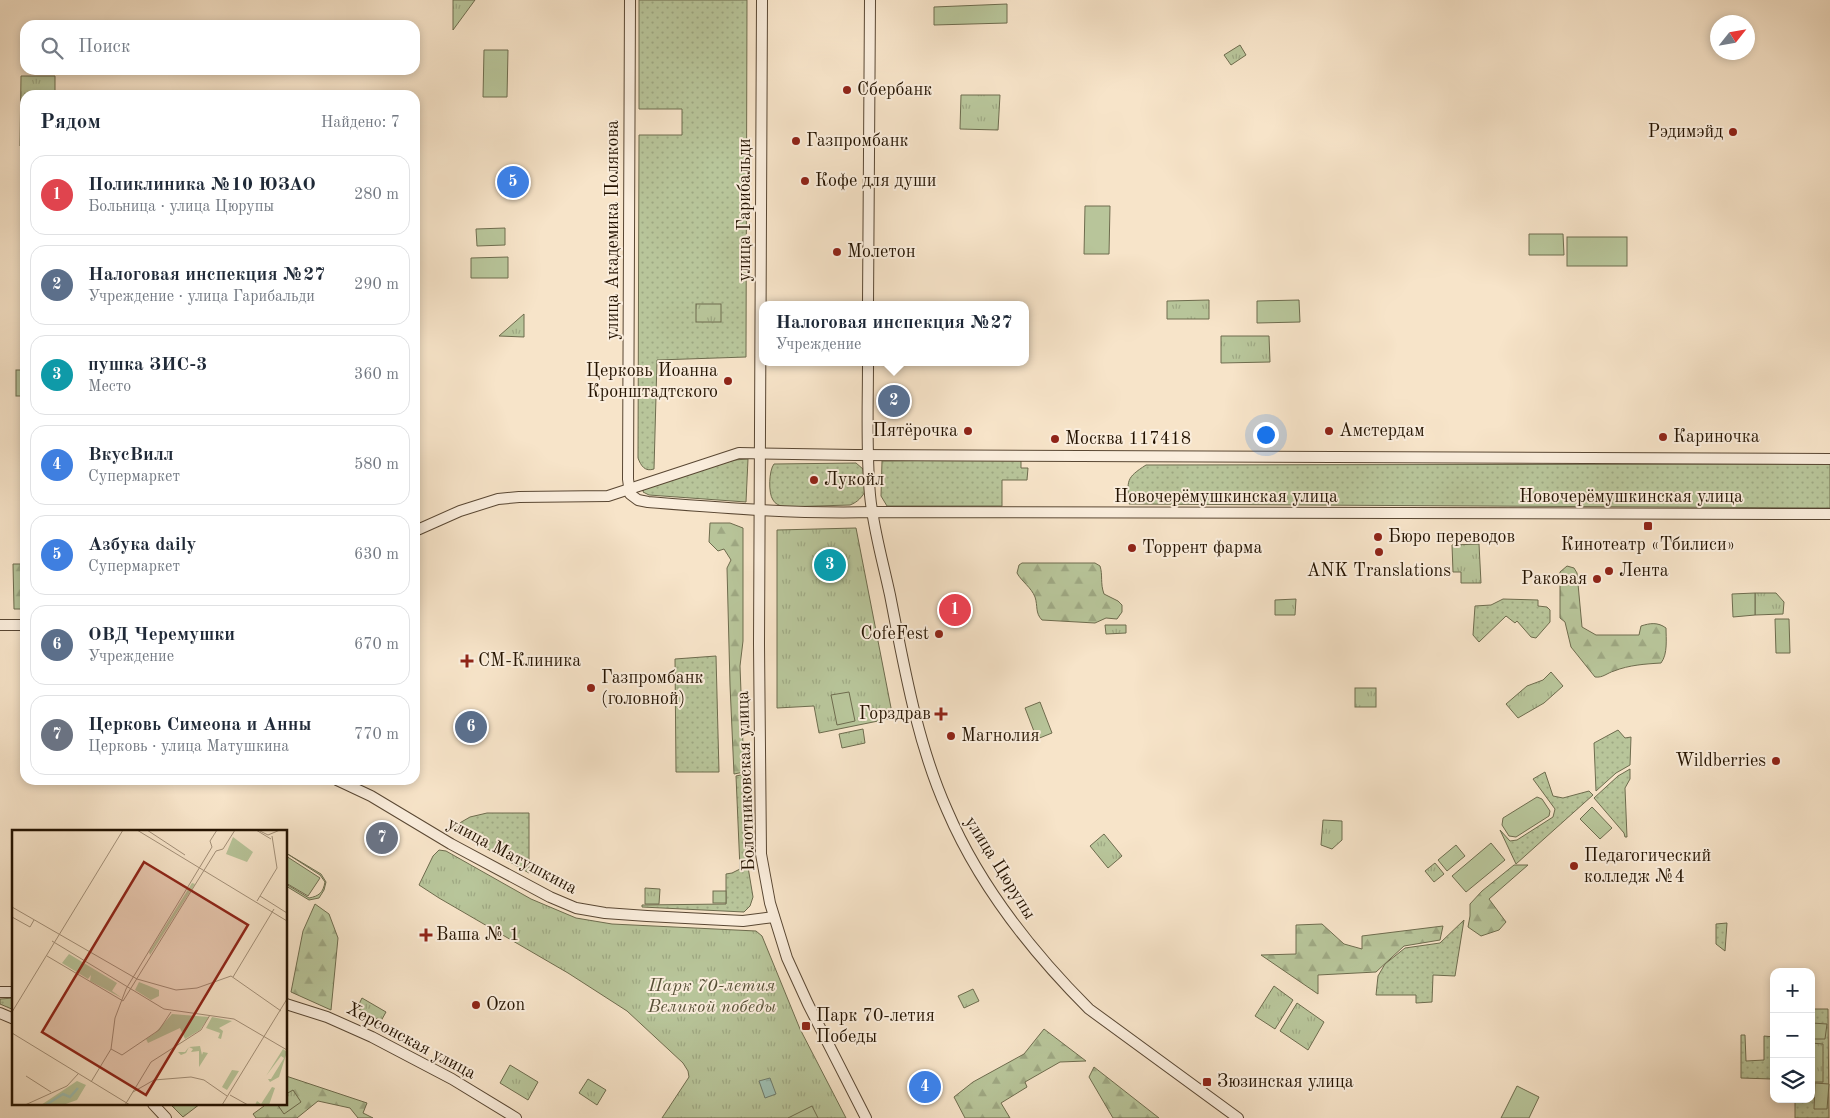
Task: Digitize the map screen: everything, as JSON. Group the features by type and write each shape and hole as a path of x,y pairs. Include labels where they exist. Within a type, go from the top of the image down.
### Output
{"street":[{"name":"улица Академика Полякова","path":"628,489 630,0"},
{"name":"улица Гарибальди","path":"761,301 762,0"},
{"path":"868,301 870,0"},
{"name":"улица Гарибальди","path":"760,366 760,511"},
{"path":"868,366 868,454"},
{"path":"420,529 460,511 498,499 608,496 732,454 1830,459"},
{"name":"улица Цюрупы","path":"868,454 870,496 907,680 928,757 947,810 971,858 1020,932 1089,1009 1238,1118"},
{"name":"Новочерёмушкинская улица","path":"628,489 630,494 642,501 821,514 873,512 1830,514"},
{"name":"Болотниковская улица","path":"760,511 760,836 763,871 774,917 787,958 866,1118"},
{"path":"0,625 20,625"},
{"name":"улица Матушкина","path":"348,785 371,796 452,844 550,897 576,908 605,913 744,921 774,917"},
{"name":"Херсонская улица","path":"288,1005 327,1017 372,1037 452,1079 516,1118"},
{"path":"0,1013 12,1017"},
{"path":"154,1106 166,1118"}],"green space":[{"path":"453,0 475,0 453,30"},
{"path":"639,0 747,0 746,357 657,360 654,469 651,470 644,468 638,458 639,135 682,135 682,109 639,109"},
{"path":"1007,4 1007,23 934,25 934,7"},
{"path":"1240,45 1246,55 1231,65 1224,55"},
{"path":"484,50 508,50 507,97 483,97"},
{"path":"21,76 55,76 55,90 21,90"},
{"path":"961,95 1000,95 998,130 960,129"},
{"path":"1085,206 1110,206 1109,254 1084,254"},
{"path":"505,228 505,245 477,246 476,229"},
{"path":"1529,234 1563,234 1564,255 1529,255"},
{"path":"1567,237 1627,237 1627,266 1567,266"},
{"path":"508,257 508,278 471,278 471,258"},
{"path":"1209,300 1209,319 1167,319 1167,301"},
{"path":"1299,300 1300,322 1257,323 1257,301"},
{"path":"696,304 721,304 721,322 696,322"},
{"path":"524,314 524,337 499,336"},
{"path":"1221,336 1269,336 1270,362 1221,363"},
{"path":"16,370 20,370 20,396 16,396"},
{"path":"748,459 746,502 649,495 643,492 648,487 734,460"},
{"path":"1021,459 1021,468 1028,468 1027,480 1002,480 1002,506 887,506 881,496 882,461"},
{"path":"856,463 863,469 866,490 860,499 850,505 783,507 771,497 770,476 774,464"},
{"path":"1830,464 1830,508 1129,504 1128,490 1131,477 1146,465"},
{"path":"710,523 730,523 743,528 743,641 740,666 744,772 734,774 727,568 731,560 724,549 718,551 709,542"},
{"path":"856,528 893,718 819,733 814,706 777,708 777,530"},
{"path":"1479,544 1481,583 1461,583 1461,572 1453,572 1452,545"},
{"path":"1022,563 1095,563 1100,566 1104,594 1122,605 1122,612 1117,619 1106,618 1095,623 1042,620 1038,615 1033,593 1017,573 1019,565"},
{"path":"13,564 20,564 20,609 14,609"},
{"path":"1567,566 1574,568 1577,573 1582,627 1596,635 1639,635 1641,626 1654,624 1663,626 1666,628 1666,646 1665,655 1661,663 1631,666 1595,677 1571,647 1565,622 1560,618 1560,572"},
{"path":"1755,593 1776,593 1784,602 1783,614 1755,615"},
{"path":"1755,593 1755,615 1733,617 1732,594"},
{"path":"1296,599 1295,615 1275,615 1275,600"},
{"path":"1503,599 1538,600 1538,606 1547,607 1550,610 1550,622 1536,638 1531,637 1517,621 1515,623 1506,616 1479,642 1473,635 1475,606 1491,605"},
{"path":"1775,619 1789,619 1790,653 1776,653"},
{"path":"1105,625 1126,625 1126,633 1106,634"},
{"path":"716,656 719,772 676,772 675,659"},
{"path":"1551,672 1563,686 1544,703 1518,718 1506,704 1527,686 1543,680"},
{"path":"1355,688 1376,688 1376,707 1355,707"},
{"path":"849,692 855,721 837,725 831,695"},
{"path":"1040,702 1052,733 1037,739 1025,708"},
{"path":"863,729 865,743 842,748 839,734"},
{"path":"1618,730 1625,738 1631,737 1630,765 1616,773 1596,791 1594,743"},
{"path":"1630,769 1630,779 1625,788 1627,837 1625,837 1624,833 1594,798 1618,776"},
{"path":"1545,772 1553,796 1563,798 1589,791 1593,795 1516,864 1500,830 1510,841 1517,840 1553,817 1555,809 1533,779"},
{"path":"745,774 748,867 753,897 750,906 744,912 642,907 642,905 726,904 726,874 740,869 736,776"},
{"path":"1537,797 1542,799 1550,811 1549,816 1516,837 1509,836 1502,825 1503,818"},
{"path":"1592,807 1612,828 1600,839 1580,819"},
{"path":"487,813 529,813 529,873 451,828 470,817"},
{"path":"1323,820 1342,821 1342,840 1332,849 1321,845"},
{"path":"1104,834 1122,856 1108,868 1090,846"},
{"path":"1491,843 1505,860 1466,892 1452,876"},
{"path":"1456,845 1465,856 1447,871 1438,860"},
{"name":"Парк 70-летия Великой победы","path":"439,850 446,851 531,899 576,918 612,924 756,931 762,936 800,1029 846,1118 662,1118 689,1077 683,1063 627,1011 568,973 419,885 433,856"},
{"path":"288,854 321,874 326,882 324,890 319,898 309,900 288,887 288,885 309,898 315,896 323,889 325,882 320,875"},
{"path":"288,857 320,878 308,896 288,884"},
{"path":"1435,863 1444,874 1434,882 1425,871"},
{"path":"1514,865 1528,865 1489,899 1506,922 1499,930 1481,936 1468,927 1470,904 1482,891"},
{"path":"645,888 660,889 659,904 645,904"},
{"path":"713,891 726,891 726,903 713,903"},
{"path":"315,904 329,914 338,938 331,1010 291,992 303,931"},
{"path":"1464,920 1455,976 1433,975 1432,1002 1416,1003 1416,995 1376,995 1378,976 1385,964 1405,948 1440,943"},
{"path":"1727,923 1725,951 1716,944 1716,924"},
{"path":"1322,924 1344,944 1362,949 1362,936 1443,926 1440,940 1404,946 1376,972 1318,975 1318,994 1261,955 1296,954 1296,925"},
{"path":"1274,986 1293,1000 1275,1029 1255,1016"},
{"path":"973,989 979,1001 964,1008 958,996"},
{"path":"12,998 12,1009 0,1004 0,999"},
{"path":"362,998 386,1012 381,1021 357,1008"},
{"path":"1297,1003 1324,1022 1308,1050 1280,1031"},
{"path":"1815,1009 1828,1009 1829,1118 1795,1118 1795,1103 1815,1103"},
{"path":"1815,1023 1827,1024 1825,1039 1815,1039"},
{"path":"1044,1029 1086,1061 1060,1062 1025,1082 1027,1087 1001,1103 1010,1118 965,1118 954,1097 973,1082 1024,1054"},
{"path":"1741,1035 1745,1035 1746,1061 1764,1060 1764,1036 1770,1037 1770,1079 1741,1078"},
{"path":"1815,1043 1823,1044 1823,1082 1815,1082"},
{"path":"510,1065 538,1082 528,1100 500,1083"},
{"path":"1094,1067 1159,1118 1113,1118 1089,1077"},
{"path":"288,1077 367,1103 363,1113 373,1118 358,1118 350,1108 318,1101 297,1118 256,1118 253,1114 264,1106 288,1106"},
{"path":"588,1079 606,1090 597,1105 579,1093"},
{"path":"1815,1083 1829,1084 1827,1109 1814,1109"},
{"path":"1517,1086 1539,1097 1529,1118 1501,1118"},
{"path":"293,1090 301,1102 284,1114 278,1106 288,1106 288,1093"},
{"path":"172,1106 197,1106 183,1117"},
{"path":"812,1106 818,1118 788,1118"}],"water":[{"path":"770,1078 776,1094 765,1098 759,1081"}],"place":[{"name":"Сбербанк","path":"847,90"},
{"name":"Рэдимэйд","path":"1733,132"},
{"name":"Газпромбанк","path":"796,141"},
{"name":"Кофе для души","path":"805,181"},
{"name":"Азбука daily","path":"513,182"},
{"name":"Молетон","path":"837,252"},
{"name":"Церковь Иоанна Кронштадтского","path":"728,381"},
{"name":"Налоговая инспекция №27","path":"894,401"},
{"name":"Пятёрочка","path":"968,431"},
{"name":"Амстердам","path":"1329,431"},
{"name":"Кариночка","path":"1663,437"},
{"name":"Москва 117418","path":"1055,439"},
{"name":"Лукойл","path":"814,480"},
{"name":"Кинотеатр «Тбилиси»","path":"1648,526"},
{"name":"Бюро переводов","path":"1378,537"},
{"name":"Торрент фарма","path":"1132,548"},
{"name":"ANK Translations","path":"1379,552"},
{"name":"пушка ЗИС-3","path":"830,565"},
{"name":"Лента","path":"1609,571"},
{"name":"Раковая","path":"1597,579"},
{"name":"Поликлиника №10 ЮЗАО","path":"955,610"},
{"name":"CofeFest","path":"939,634"},
{"name":"СМ-Клиника","path":"467,661"},
{"name":"Газпромбанк (головной)","path":"591,688"},
{"name":"Горздрав","path":"941,714"},
{"name":"ОВД Черемушки","path":"471,727"},
{"name":"Магнолия","path":"951,736"},
{"name":"Wildberries","path":"1776,761"},
{"name":"Церковь Симеона и Анны","path":"382,838"},
{"name":"Педагогический колледж №4","path":"1574,866"},
{"name":"Ваша № 1","path":"426,935"},
{"name":"Ozon","path":"476,1005"},
{"name":"Парк 70-летия Победы","path":"806,1026"},
{"name":"Зюзинская улица","path":"1207,1082"},
{"name":"ВкусВилл","path":"925,1087"}]}
